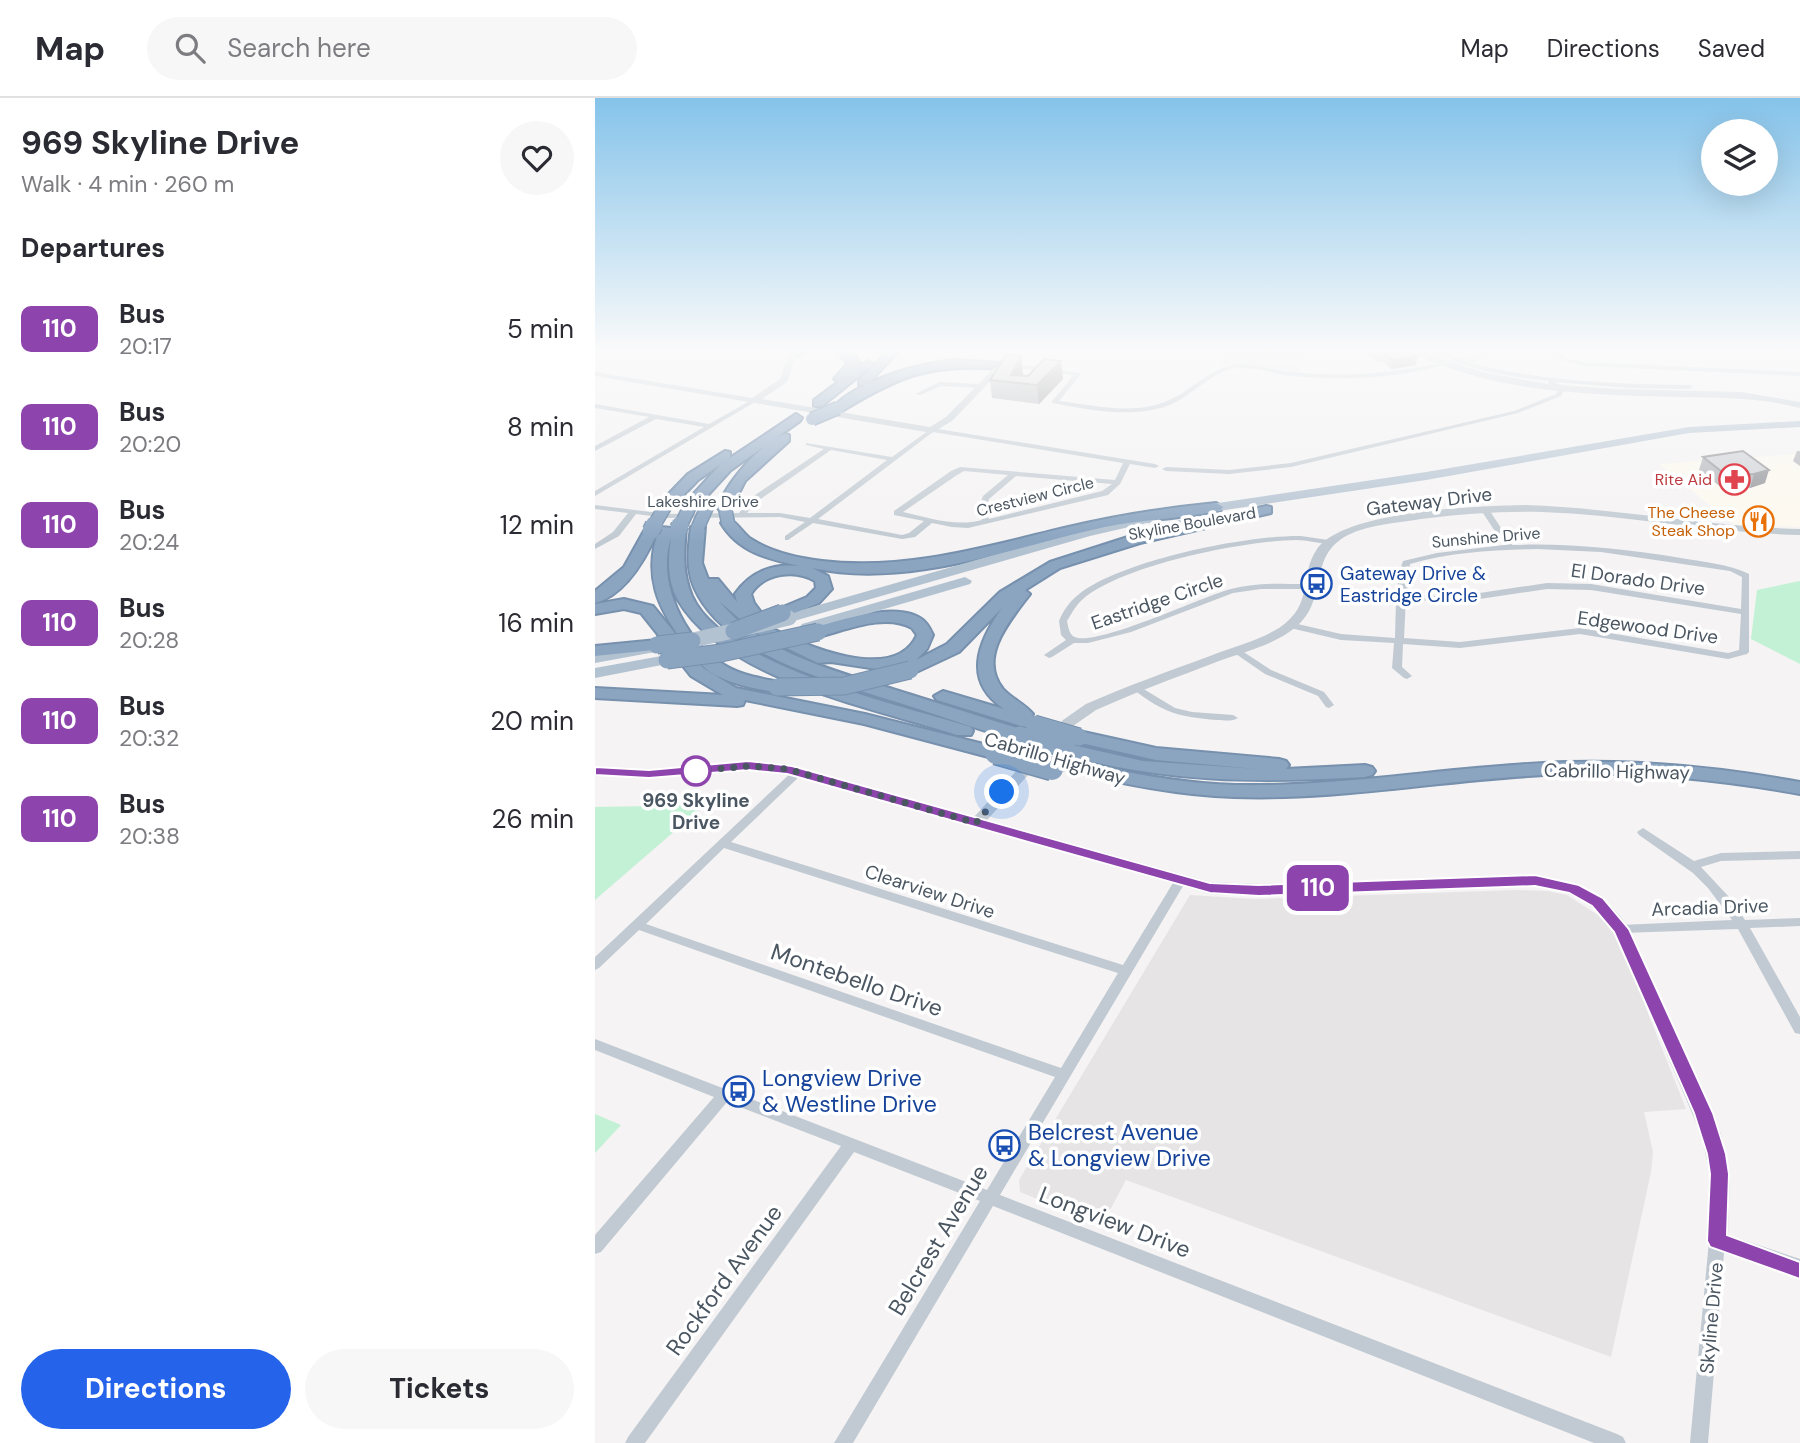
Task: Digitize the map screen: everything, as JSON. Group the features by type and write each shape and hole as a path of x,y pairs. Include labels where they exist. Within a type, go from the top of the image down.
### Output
{"highway":[{"name":"Cabrillo Highway","path":"805,415 768,436 679,506 678,530 704,591 726,619 759,644 811,668 1068,751 1142,768 1208,776 1267,777 1514,761 1622,760 1695,764 1800,780"},
{"name":"Cabrillo Highway","path":"678,530 707,507 737,472 818,415"},
{"path":"768,436 739,447 689,481 679,506 678,530 722,595 748,619 786,642 1019,735 1068,751 1138,751 1236,763 1388,770"},
{"path":"785,438 736,484 728,495 726,515 746,542 785,558 831,566 887,567 958,559 1127,518 1216,507"},
{"path":"678,530 659,551 658,580 665,602 701,654 716,667 745,681 810,689 851,685 910,670 937,659 960,642 1002,598 1055,565 1094,551 1266,510"},
{"path":"595,598 632,569 641,556 678,530"},
{"path":"1019,735 1010,706 992,687 985,669 985,650 1002,620 1027,589 1054,570 1094,551"},
{"path":"595,651 722,653 813,629 892,616 917,623 925,635 921,646 909,656 878,665 850,662 786,642 748,608 743,597 746,588 762,576 785,571 810,572 823,579 825,586 819,596 785,615 734,631"},
{"path":"595,609 624,604 644,608 657,618 697,672 712,683 749,697 899,727 1019,735"},
{"path":"661,651 692,641"},
{"path":"595,693 687,697 822,711"},
{"name":"Cabrillo Highway","path":"1068,751 1139,786 1234,791 1299,789 1536,769 1594,768 1686,772 1800,788"}],"main road":[{"name":"Skyline Boulevard","path":"785,615 1097,531 1216,507 1440,474 1689,430 1798,427"},
{"name":"Skyline Boulevard","path":"813,629 1124,535 1266,510 1473,479 1677,436 1798,427"},
{"path":"692,641 734,631"},
{"path":"595,658 661,651"},
{"path":"595,673 661,651"}],"street":[{"path":"647,415 710,426"},
{"path":"595,494 729,415"},
{"path":"838,415 1154,466"},
{"path":"788,538 953,415"},
{"path":"1166,467 1219,472 1258,469 1371,447 1505,415"},
{"path":"595,449 656,416"},
{"path":"808,444 894,459"},
{"path":"742,514 752,501 830,448"},
{"name":"Crestview Circle","path":"1117,482 968,469 957,471 897,513 960,526 987,522 1097,496 1111,490 1117,482 1127,463"},
{"path":"987,522 981,510 984,501 1015,473"},
{"name":"Lakeshire Drive","path":"595,507 632,514 679,517 774,515 904,537 912,535 929,521"},
{"path":"1485,510 1509,546"},
{"name":"Gateway Drive","path":"1328,542 1344,532 1374,523 1485,510 1562,510 1708,527 1800,532"},
{"path":"595,547 616,534 632,514"},
{"name":"Eastridge Circle","path":"1311,587 1260,586 1232,591 1097,640 1072,640 1066,635 1063,621 1070,607 1084,594 1110,580 1201,552 1289,538 1328,542"},
{"path":"976,823 1068,723 1091,707 1269,638 1289,625 1299,617 1306,605 1318,553 1328,542"},
{"name":"Sunshine Drive","path":"1407,676 1397,668 1401,595 1406,563 1422,558 1509,546 1559,545 1618,551 1733,569"},
{"name":"Edgewood Drive","path":"1289,625 1341,637 1397,643 1460,645 1580,631 1728,656 1744,652 1746,576 1733,569"},
{"name":"El Dorado Drive","path":"1401,595 1437,599 1473,597 1546,586 1591,587 1744,612"},
{"path":"1049,655 1072,640"},
{"path":"1236,650 1268,672 1321,694 1329,705"},
{"path":"1137,688 1160,706 1175,713 1233,718"},
{"name":"Skyline Drive","path":"595,771 649,774 748,766 798,772 1210,888 1259,891 1535,881 1560,884 1586,894 1607,910 1621,929 1711,1134 1720,1174 1717,1241 1699,1443"},
{"path":"595,965 798,772"},
{"path":"1643,832 1692,866 1712,884 1742,925 1800,1029"},
{"name":"Clearview Drive","path":"723,844 1126,971"},
{"path":"1692,866 1721,856 1800,855"},
{"name":"Belcrest Avenue","path":"843,1443 1180,881"},
{"name":"Arcadia Drive","path":"1621,929 1800,922"},
{"name":"Montebello Drive","path":"637,925 1064,1075"},
{"name":"Longview Drive","path":"595,1044 1618,1443"},
{"path":"595,1247 725,1094"},
{"name":"Rockford Avenue","path":"634,1443 851,1144"},
{"path":"1717,1241 1800,1269"}],"shaded area":[{"path":"1800,454 1800,527 1734,525 1659,464"},
{"path":"1517,890 1567,895 1601,917 1619,940 1686,1109 1644,1112 1653,1152 1651,1172 1611,1357 1126,1180 1102,1225 1020,1192 1019,1180 1190,895 1255,899"}],"green space":[{"path":"1800,581 1800,664 1751,639 1757,590"},
{"path":"714,797 595,900 595,807 654,806"},
{"path":"595,1114 621,1125 595,1153"}],"building":[{"path":"1743,451 1769,470 1754,474 1726,475 1703,457"}],"bus line":[{"name":"110","path":"595,771 649,774 748,766 787,769 1180,881 1226,890 1535,881 1560,884 1586,894 1607,910 1621,929 1704,1113 1717,1154 1720,1174 1717,1241 1800,1269"}],"place":[{"name":"Rite Aid","path":"1735,479"},
{"name":"The Cheese Steak Shop","path":"1758,521"},
{"name":"Gateway Drive & Eastridge Circle","path":"1317,584"},
{"name":"969 Skyline Drive","path":"696,771"},
{"name":"Longview Drive & Westline Drive","path":"739,1091"},
{"name":"Belcrest Avenue & Longview Drive","path":"1005,1145"}],"route":[{"path":"696,771 733,766 787,769 976,823 1002,792"}]}
